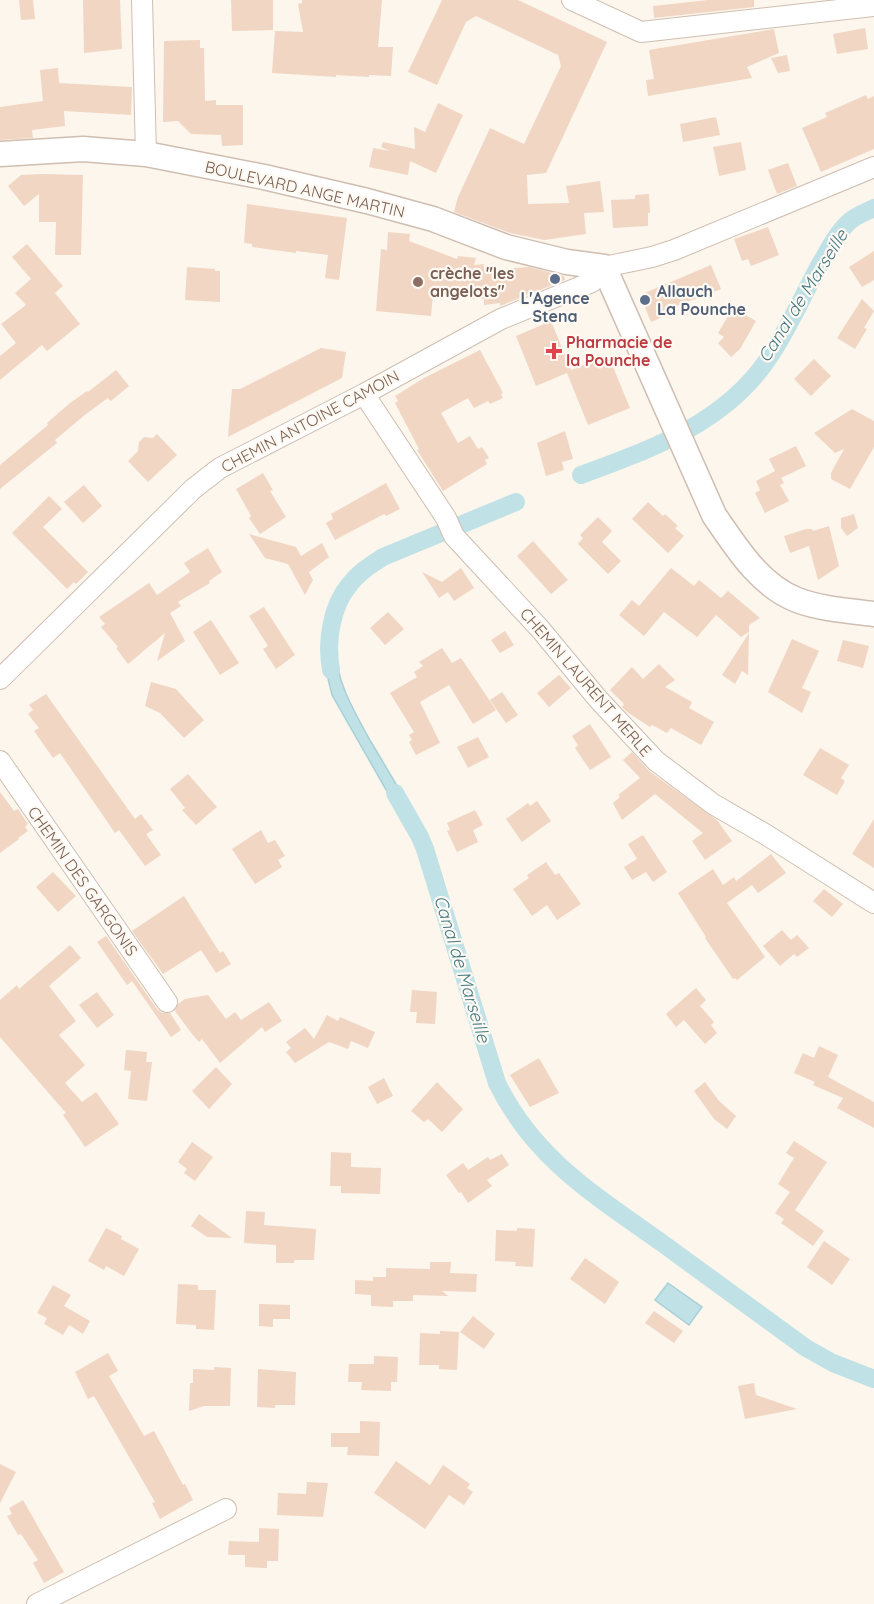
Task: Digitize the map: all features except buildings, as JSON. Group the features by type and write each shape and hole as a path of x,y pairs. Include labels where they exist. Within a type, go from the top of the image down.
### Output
{"street":[{"path":"142,0 146,154"},
{"path":"572,0 641,32 874,6"},
{"name":"BOULEVARD ANGE MARTIN","path":"0,154 83,149 146,154 264,177 367,201 433,219 506,246 567,262 604,267"},
{"path":"874,167 674,250 604,267 714,515 737,548 763,578 778,590 797,600 830,608 874,614"},
{"name":"CHEMIN ANTOINE CAMOIN","path":"0,679 207,477 220,468 364,394 501,319 592,282 604,267"},
{"name":"CHEMIN LAURENT MERLE","path":"364,394 450,527 598,699 656,761 713,804 874,903"},
{"name":"CHEMIN DES GARGONIS","path":"0,761 167,1002"},
{"path":"37,1604 226,1509"}],"water":[{"path":"324,646 335,646 342,684 352,707 412,811 401,816 332,695 323,658"},
{"path":"668,1283 702,1307 689,1325 655,1300"}],"waterway":[{"name":"Canal de Marseille","path":"581,475 634,455 684,432 730,401 750,382 768,359 841,231 853,219 874,208"},
{"name":"Canal de Marseille","path":"331,670 329,648 334,613 344,593 357,576 383,557 516,502"},
{"name":"Canal de Marseille","path":"395,793 425,849 497,1083 512,1110 529,1133 548,1155 591,1192 806,1348 833,1363 874,1379"}],"place":[{"name":"L'Agence Stena","path":"555,279"},
{"name":"crèche \"les angelots\"","path":"418,282"},
{"name":"Allauch La Pounche","path":"645,300"},
{"name":"Pharmacie de la Pounche","path":"554,351"}]}
